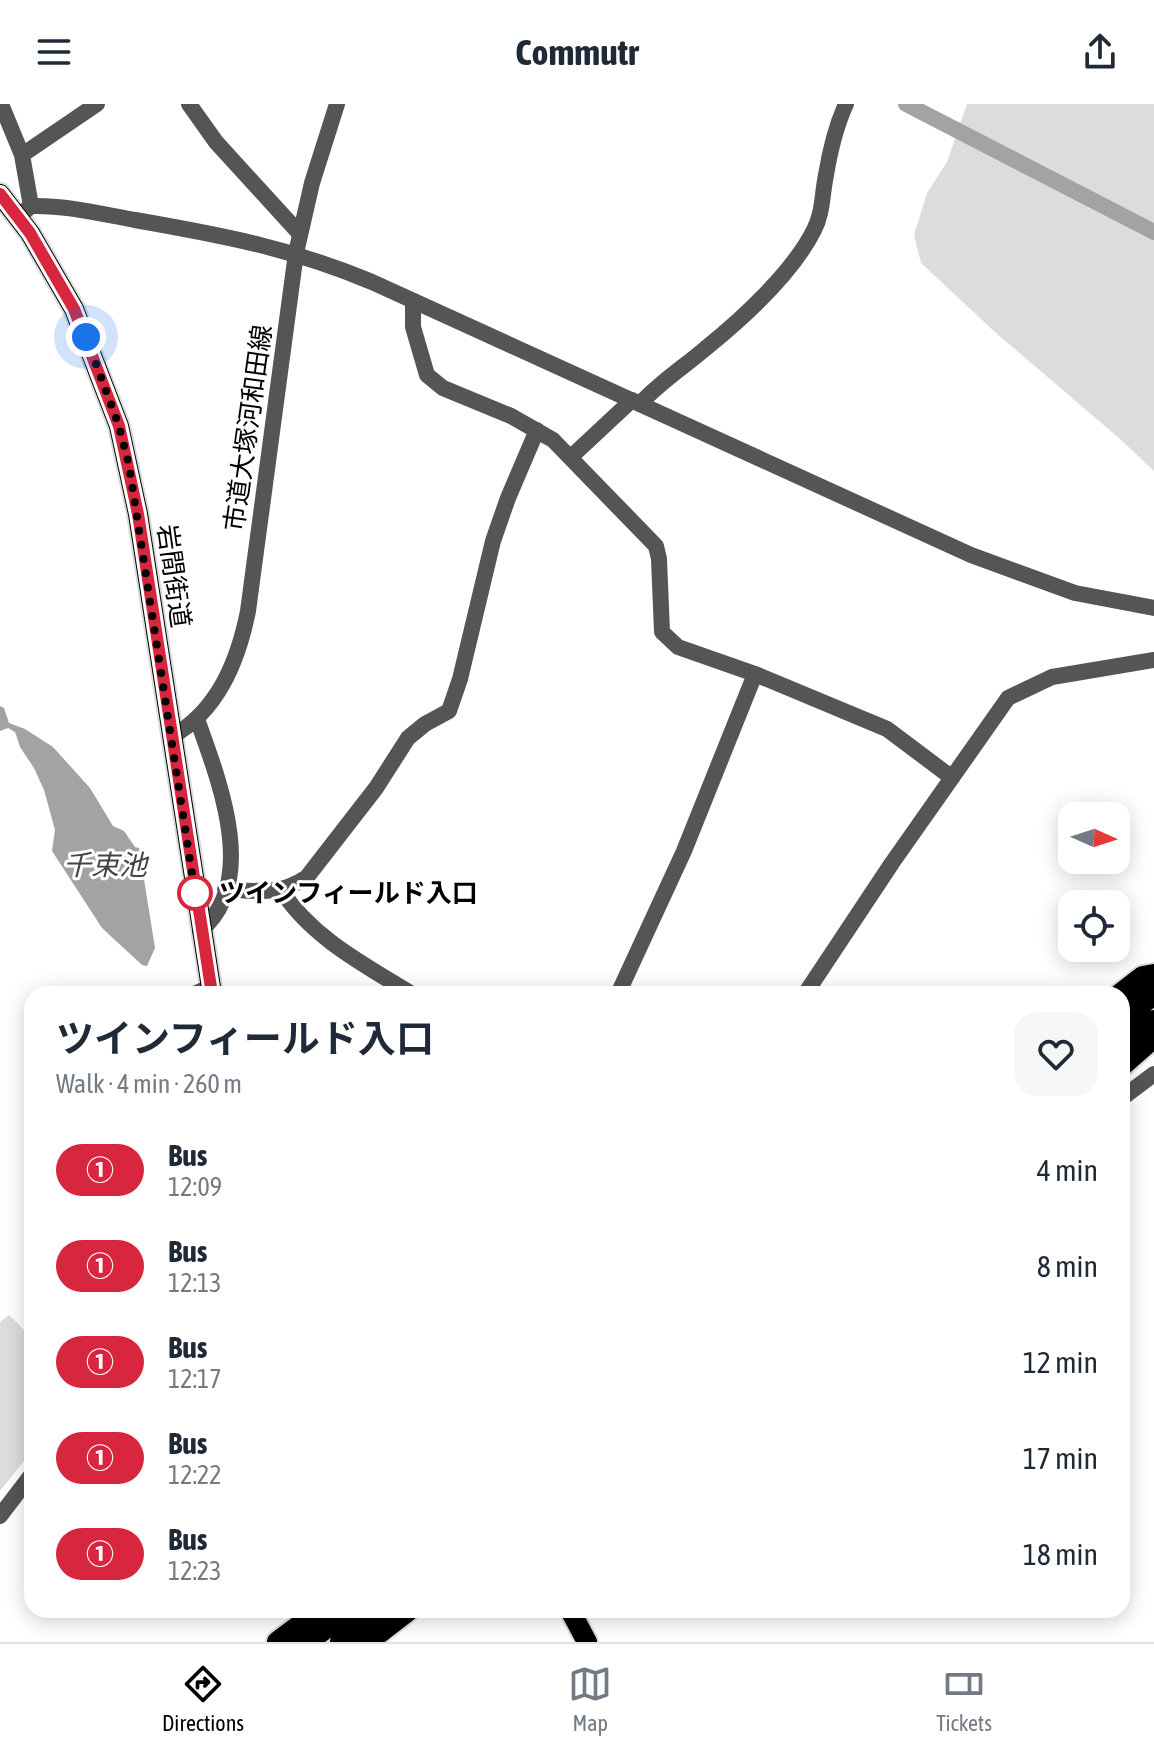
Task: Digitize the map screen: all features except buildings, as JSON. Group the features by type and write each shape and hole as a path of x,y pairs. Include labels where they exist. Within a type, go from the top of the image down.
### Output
{"highway":[{"path":"1130,990 1151,979"},
{"path":"1130,1007 1151,979"},
{"path":"1130,1040 1154,1021"},
{"path":"1130,1058 1154,1037"},
{"path":"278,1642 310,1618"},
{"path":"307,1642 338,1618"},
{"path":"341,1642 372,1618"},
{"path":"367,1642 398,1618"}],"main road":[{"name":"岩間街道","path":"0,194 25,211 74,309 119,426 138,514 200,931 205,986"},
{"path":"573,1618 583,1640"}],"street":[{"path":"1,104 22,155 25,211 72,209 245,240 334,266 1011,571 1075,593 1154,608"},
{"path":"22,155 97,104"},
{"path":"189,104 216,142 300,234"},
{"name":"市道大塚河和田線","path":"171,737 208,707 233,664 248,611 296,253 312,183 337,104"},
{"path":"572,456 707,348 767,293 814,231 839,119 846,104"},
{"path":"413,301 413,327 427,375 443,388 537,430 572,456 656,546 662,632 678,647 755,674 887,729 951,777"},
{"path":"225,889 281,890 291,888 307,877 376,788 408,738 449,711 460,679 493,541 537,430"},
{"path":"810,986 1008,698 1052,677 1154,660"},
{"path":"622,986 684,851 755,674"},
{"path":"197,719 230,822 230,862 225,889 217,911 200,931"},
{"path":"281,890 311,926 352,958 399,986"},
{"path":"1130,1092 1154,1074"},
{"path":"2,1509 24,1483"}],"shaded area":[{"path":"967,104 1154,104 1154,471 921,263 914,235 927,193 947,162"},
{"path":"9,1315 24,1330 24,1461 0,1491 0,1322"}],"water":[{"name":"千束池","path":"0,706 4,708 9,723 53,747 90,788 113,826 124,831 139,848 155,948 147,966 142,965 102,928 52,851 55,830 44,790 15,732 8,728 0,731"}],"waterway":[{"path":"906,104 1154,232"}],"bus line":[{"name":"①","path":"0,194 30,233 74,309 119,426 138,514 210,986"}],"place":[{"name":"ツインフィールド入口","path":"195,893"}],"route":[{"path":"86,337 119,426 129,465 195,893"}]}
